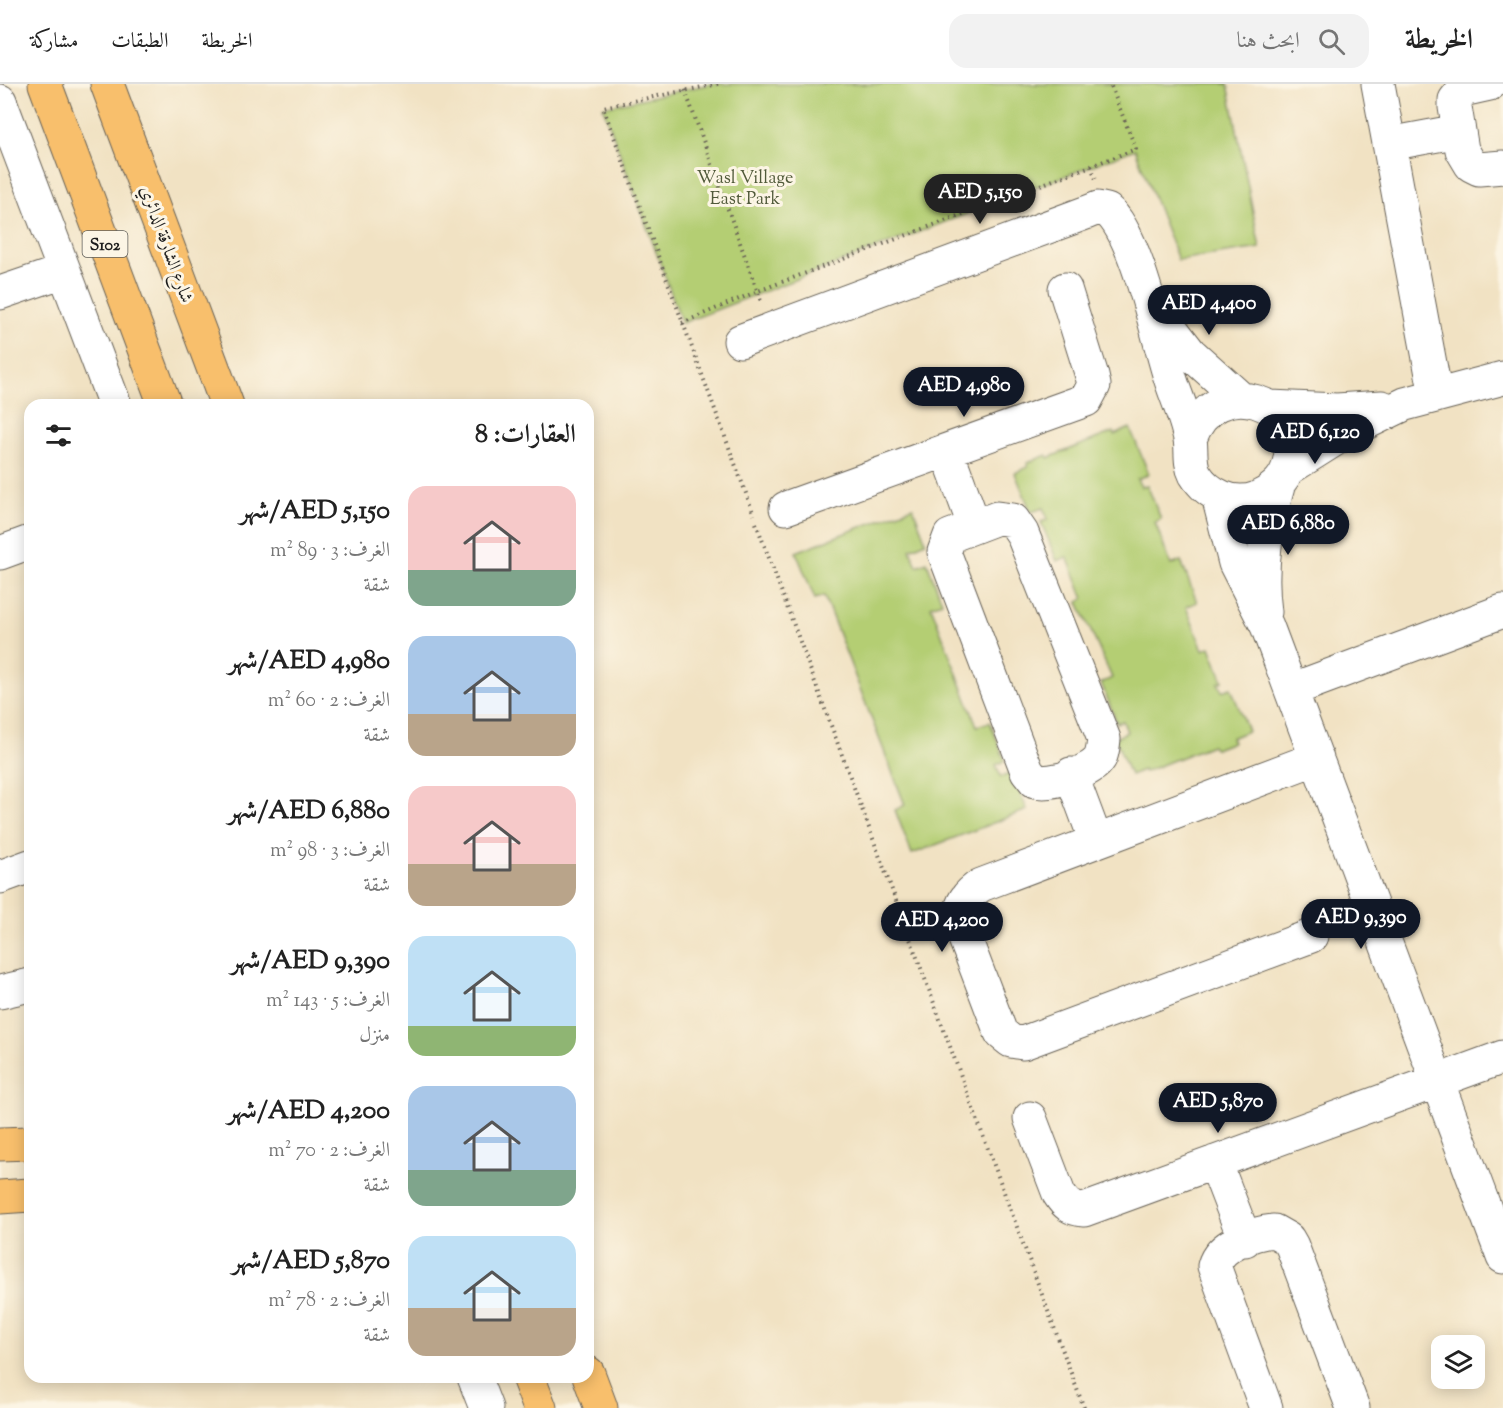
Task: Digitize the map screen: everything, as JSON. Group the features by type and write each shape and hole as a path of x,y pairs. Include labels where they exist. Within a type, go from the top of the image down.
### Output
{"main road":[{"name":"S102","path":"45,84 163,399"},
{"name":"شارع الشارقة الدائري","path":"107,84 225,399"},
{"path":"0,1144 24,1143"},
{"path":"0,1197 24,1195"},
{"path":"530,1383 540,1408"},
{"path":"592,1383 601,1408"}],"street":[{"path":"1377,84 1389,144 1420,400"},
{"path":"1490,84 1470,87 1458,94 1455,107 1462,150 1471,165 1488,170 1503,167"},
{"path":"0,101 113,399"},
{"path":"1389,144 1459,131"},
{"path":"740,340 1098,208 1107,210 1114,216 1150,300 1168,370 1190,439"},
{"path":"0,293 64,271"},
{"path":"786,508 1078,404 1092,393 1092,376 1065,289"},
{"path":"1150,300 1190,353 1255,403 1282,420 1290,435 1292,452 1268,518 1262,554 1262,590 1267,626"},
{"path":"1420,400 1345,433 1283,476 1266,494 1251,500 1234,501 1218,496 1204,486 1194,472 1189,456 1190,439 1195,426 1214,406 1255,403 1337,410 1420,400 1503,378"},
{"path":"947,451 975,525"},
{"path":"1218,496 1235,563 1267,626 1503,1257"},
{"path":"1005,518 1019,526 1104,739 1103,748 1095,764 1042,783 1035,781 1027,771 944,552 950,537 975,525 1005,518"},
{"path":"0,553 24,544"},
{"path":"1291,690 1503,611"},
{"path":"1311,936 1023,1043 1011,1041 1001,1033 995,1022 958,920 961,905 969,893 981,885 1317,758"},
{"path":"1071,774 1096,841"},
{"path":"0,877 24,868"},
{"path":"0,992 24,986"},
{"path":"1030,1118 1059,1194 1065,1203 1074,1209 1084,1210 1503,1057"},
{"path":"1215,1162 1245,1240"},
{"path":"1266,1408 1214,1266 1221,1251 1245,1240 1274,1231 1288,1239 1353,1408"},
{"path":"476,1383 486,1408"}],"path":[{"path":"718,84 603,106 1084,1408"},
{"path":"682,322 758,291 1136,149 1110,84"},
{"path":"686,90 771,329"}],"green space":[{"name":"Wasl Village East Park","path":"711,84 1228,84 1260,248 1178,260 1135,149 682,323 603,107"},
{"path":"1130,428 1149,474 1137,479 1141,487 1147,485 1161,519 1155,522 1171,565 1181,561 1197,602 1186,607 1203,650 1210,647 1223,681 1218,683 1222,691 1231,688 1248,731 1231,738 1233,742 1215,749 1212,745 1144,772 1143,770 1130,775 1115,738 1127,732 1123,721 1117,723 1101,683 1112,678 1078,602 1084,599 1067,557 1057,561 1041,522 1048,519 1043,508 1031,512 1015,473 1028,467 1027,463 1047,455 1048,458 1113,432 1114,435"},
{"path":"913,507 926,542 910,549 917,566 927,562 942,602 931,606 977,726 990,722 1005,761 996,765 1001,777 1013,773 1027,810 912,854 895,810 905,805 824,596 815,599 796,552"}]}
